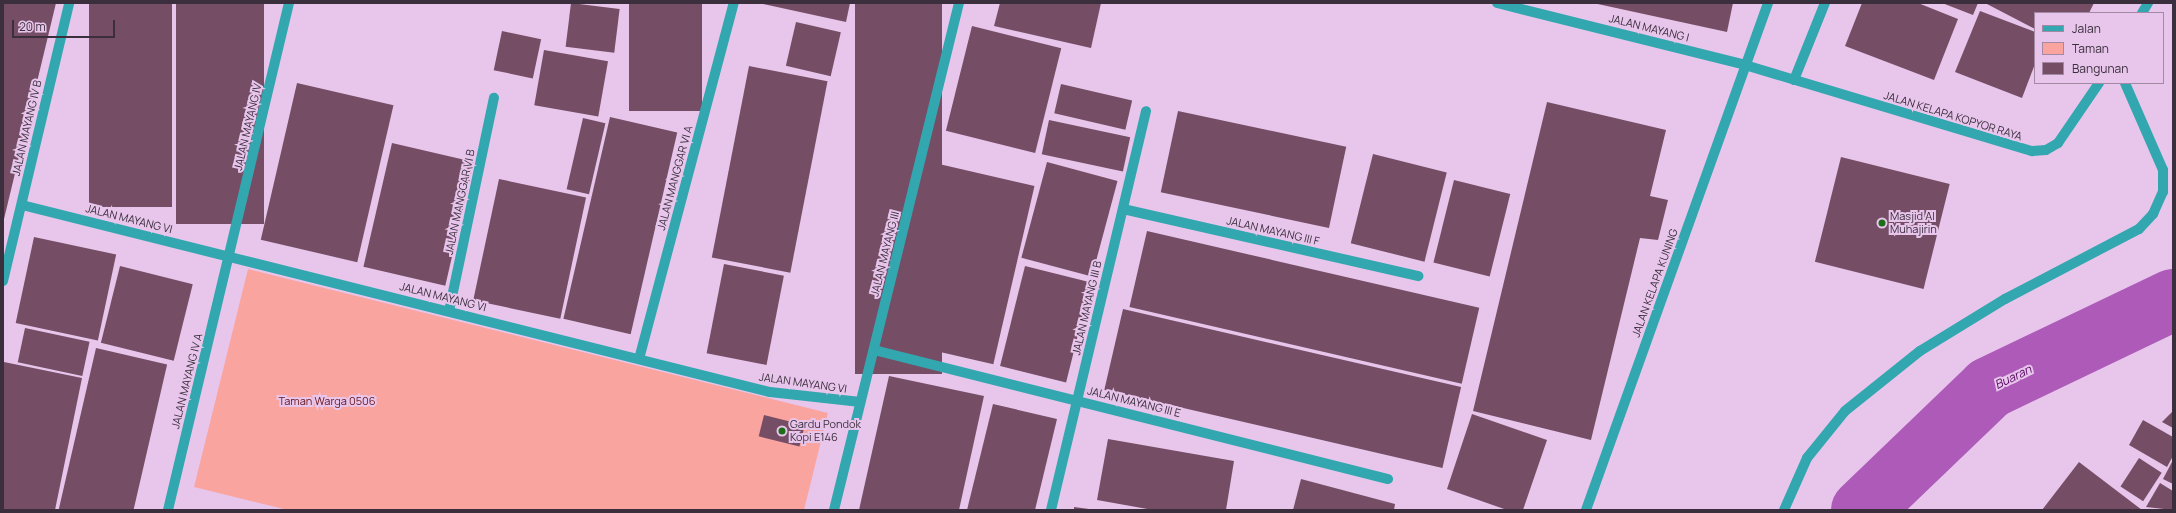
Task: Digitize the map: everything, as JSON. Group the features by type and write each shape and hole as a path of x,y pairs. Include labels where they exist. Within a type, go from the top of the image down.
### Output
{"street":[{"name":"JALAN MAYANG IV B","path":"3,281 68,3"},
{"name":"JALAN MAYANG IV","path":"230,257 289,3"},
{"name":"JALAN MANGGAR VI A","path":"639,359 734,3"},
{"name":"JALAN MAYANG III","path":"834,510 959,3"},
{"name":"JALAN MAYANG I","path":"1497,3 1745,65 1794,80"},
{"name":"JALAN KELAPA KUNING","path":"1586,510 1768,3"},
{"path":"1794,80 1825,3"},
{"path":"2143,12 2148,3"},
{"name":"JALAN KELAPA KOPYOR RAYA","path":"1794,80 2032,151 2046,150 2058,143 2098,84"},
{"path":"1784,510 1807,458 1845,411 1920,351 2004,299 2139,229 2153,214 2163,192 2163,170 2125,84"},
{"name":"JALAN MANGGAR VI B","path":"449,311 494,98"},
{"name":"JALAN MAYANG III B","path":"1051,510 1146,111"},
{"name":"JALAN MAYANG VI","path":"22,205 770,392 860,402"},
{"name":"JALAN MAYANG III F","path":"1123,209 1418,276"},
{"name":"JALAN MAYANG IV A","path":"168,510 230,257"},
{"name":"JALAN MAYANG III E","path":"874,350 1388,479"}],"green space":[{"name":"Taman Warga 0506","path":"248,269 828,413 804,510 288,510 194,487"}],"building":[{"path":"3,3 56,3 4,219 3,219"},
{"path":"89,3 172,3 172,207 89,207"},
{"path":"176,3 264,3 264,224 176,224"},
{"path":"571,3 620,9 614,53 566,47"},
{"path":"629,3 702,3 702,111 629,111"},
{"path":"758,3 850,3 846,22"},
{"path":"855,3 942,3 942,374 855,374"},
{"path":"1000,3 1101,3 1091,48 994,26"},
{"path":"1593,3 1733,3 1727,32"},
{"path":"1862,3 1918,3 1958,19 1934,80 1845,46"},
{"path":"1942,3 1978,3 1973,15"},
{"path":"1985,3 2094,3 2090,12 2034,12 2034,28"},
{"path":"1980,11 2034,32 2034,67 2022,98 1955,72"},
{"path":"796,22 841,32 831,76 786,66"},
{"path":"972,26 1061,48 1035,153 946,131"},
{"path":"502,31 541,39 533,78 494,70"},
{"path":"544,50 608,61 598,116 534,105"},
{"path":"749,66 828,81 790,273 712,257"},
{"path":"297,83 393,105 357,262 261,240"},
{"path":"1061,84 1132,100 1125,130 1054,113"},
{"path":"1547,102 1666,130 1650,196 1668,200 1658,240 1640,238 1591,440 1473,411"},
{"path":"1178,111 1346,147 1329,228 1161,192"},
{"path":"610,117 677,133 631,334 563,319"},
{"path":"583,118 605,123 589,194 567,189"},
{"path":"1049,120 1130,137 1123,171 1042,154"},
{"path":"392,143 474,162 445,286 363,267"},
{"path":"1373,154 1447,172 1424,262 1351,243"},
{"name":"Masjid Al Muhajirin","path":"1841,157 1950,184 1924,289 1815,262"},
{"path":"1047,162 1118,181 1092,277 1021,258"},
{"path":"939,164 1034,186 993,364 898,342"},
{"path":"499,179 586,198 560,319 473,300"},
{"path":"1454,180 1510,194 1490,277 1433,262"},
{"path":"1147,231 1479,308 1462,384 1129,307"},
{"path":"34,237 116,254 98,341 16,323"},
{"path":"724,264 784,276 767,365 707,353"},
{"path":"120,266 193,284 174,361 101,343"},
{"path":"1025,266 1091,282 1066,382 1000,366"},
{"path":"1123,309 1461,387 1442,468 1104,390"},
{"path":"25,328 90,342 82,376 18,362"},
{"path":"96,348 167,364 134,510 59,510"},
{"path":"4,362 82,378 55,510 3,510"},
{"path":"889,376 984,396 959,510 859,510"},
{"path":"993,404 1057,419 1035,510 967,510"},
{"path":"2173,411 2173,428 2162,422"},
{"path":"1472,414 1547,440 1523,510 1507,510 1447,489"},
{"name":"Gardu Pondok Kopi E146","path":"764,415 805,425 799,447 759,436"},
{"path":"2143,420 2173,437 2173,456 2167,467 2129,445"},
{"path":"1108,439 1234,461 1226,510 1153,510 1097,500"},
{"path":"2139,458 2162,473 2143,501 2120,487"},
{"path":"2173,460 2173,484 2163,479"},
{"path":"2079,462 2142,510 2042,510"},
{"path":"1301,479 1395,504 1394,510 1293,510"},
{"path":"2160,483 2173,491 2173,510 2146,507"},
{"path":"1074,507 1089,509 1089,510 1074,510"}],"waterway":[{"name":"Buaran","path":"1862,510 1989,388 2173,300"}],"place":[{"name":"Masjid Al Muhajirin","path":"1882,223"},
{"name":"Gardu Pondok Kopi E146","path":"782,431"}]}
